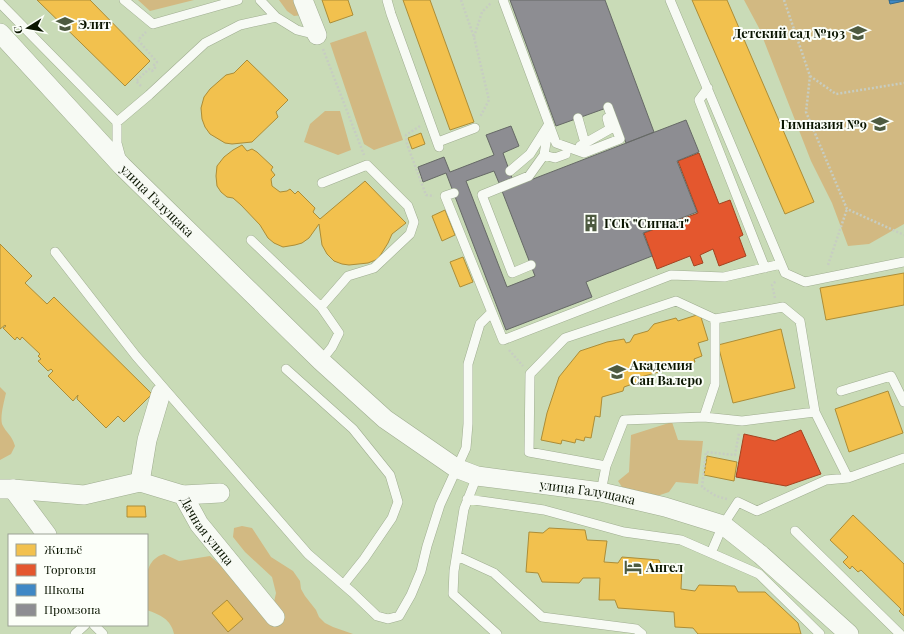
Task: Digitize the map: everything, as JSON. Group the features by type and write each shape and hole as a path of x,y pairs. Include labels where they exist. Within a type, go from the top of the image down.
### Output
{"street":[{"path":"304,0 317,35"},
{"name":"улица Галущака","path":"0,33 122,166 321,362 385,419 456,468 476,476 601,492 665,507 723,525 762,555 849,634"},
{"path":"140,482 147,440 161,393"},
{"name":"Дачная улица","path":"6,489 84,495 140,482 183,495 199,524 275,617"},
{"path":"6,489 45,534"},
{"path":"183,495 220,493"}],"lane":[{"path":"124,0 153,24 238,0"},
{"path":"260,0 276,17 297,30 317,35"},
{"path":"387,0 438,145 471,130"},
{"path":"503,0 556,143 584,153 620,139 606,108 610,129 582,144 578,118"},
{"path":"670,0 785,273 805,282 904,262"},
{"path":"0,3 117,122 117,143 122,166"},
{"path":"117,122 149,95 205,43 240,25 276,17"},
{"path":"708,88 699,100 765,268"},
{"path":"531,265 512,272 482,195 529,176 544,155 549,124"},
{"path":"510,171 530,154 549,124"},
{"path":"544,155 555,158 566,154"},
{"path":"321,307 348,276 374,268 410,234 414,222 408,206 367,164 322,183"},
{"path":"449,195 502,340 671,275 724,277 781,264"},
{"path":"251,240 321,307 339,333 332,347 321,362"},
{"path":"55,252 136,356 303,548 344,584 377,616 388,620 399,616 411,595 421,571 440,505 466,448 468,424 468,364 480,324 491,313"},
{"path":"606,466 529,452 530,374 565,338 676,301 715,319 783,307 800,321 815,412 848,478"},
{"path":"704,417 715,384 715,319"},
{"path":"286,369 353,429 390,476 398,502 392,518 364,559 344,584"},
{"path":"841,391 891,376 904,402"},
{"path":"601,492 606,466 624,420 704,417 742,421 815,412"},
{"path":"711,553 723,525 738,502 757,512 826,480 848,478 904,458"},
{"path":"476,476 464,509 454,570 454,594 497,634"},
{"path":"467,499 544,510 624,532 682,540 759,574 820,634"},
{"path":"795,531 900,634"},
{"path":"457,556 494,573 542,617 636,629 642,634"},
{"path":"75,634 83,626"},
{"path":"95,626 103,634"}],"path":[{"path":"461,0 474,38 489,100 477,123 470,126 471,130"},
{"path":"474,38 482,12 494,0"},
{"path":"784,0 810,76 806,112 847,209 824,278"},
{"path":"136,80 150,69 152,71 155,68 153,66 157,62 138,40 153,24"},
{"path":"317,35 367,164"},
{"path":"810,76 836,94 904,82"},
{"path":"430,122 406,135 407,144 426,195 449,195"},
{"path":"847,209 904,234"},
{"path":"772,285 776,301"},
{"path":"507,348 530,374"},
{"path":"738,502 716,496 702,487 706,452 735,455 742,421"}],"shaded area":[{"path":"138,0 194,0 150,11"},
{"path":"279,0 308,0 302,15 294,16 287,11"},
{"path":"744,0 904,0 904,224 869,244 848,246 832,203 811,161 759,28"},
{"path":"366,31 403,140 374,150 364,144 330,43"},
{"path":"325,111 340,111 351,150 338,155 304,142 310,124"},
{"path":"0,387 6,393 2,413 2,424 15,446 11,454 0,460"},
{"path":"672,422 678,440 703,441 698,484 676,482 669,492 657,496 622,487 618,481 629,472 631,435"},
{"path":"242,526 252,528 271,557 293,571 300,581 301,589 316,610 319,617 325,623 333,627 353,634 174,634 168,621 148,610 148,570 151,563 156,558 164,554 179,561 210,556 273,610 276,593 272,577 245,552 233,537 234,528"}],"building: Жильё":[{"path":"37,0 90,0 150,61 125,86"},
{"path":"322,0 348,0 353,15 330,23"},
{"path":"403,0 430,0 474,122 450,130"},
{"path":"692,0 727,0 814,202 785,214"},
{"path":"247,60 288,100 276,112 278,117 252,142 232,144 225,143 210,134 205,127 202,119 201,108 204,97 210,89 226,75 234,73"},
{"path":"421,133 425,144 412,149 408,138"},
{"path":"242,145 247,151 252,149 257,152 273,167 271,170 275,175 271,179 272,186 280,192 290,189 295,194 298,191 315,208 313,212 320,219 365,181 406,223 392,234 378,259 368,263 349,265 334,261 327,254 322,245 319,224 309,238 302,243 283,247 274,243 268,238 260,225 241,205 233,198 227,197 217,186 217,166 224,157"},
{"path":"445,210 455,235 442,241 432,216"},
{"path":"0,244 32,276 25,283 47,304 54,297 152,394 124,422 118,416 106,428 77,399 78,395 73,401 48,376 53,371 51,369 48,371 38,361 41,359 38,356 40,354 22,337 20,340 17,337 15,340 3,328 6,326 5,325 0,329"},
{"path":"463,257 473,282 460,287 450,262"},
{"path":"904,273 904,305 826,320 820,288"},
{"path":"700,314 708,340 698,343 702,356 694,359 695,362 637,378 638,382 624,387 623,391 602,397 600,417 595,416 591,438 585,437 584,441 576,439 575,443 562,440 561,444 541,440 547,413 559,377 580,351 607,342 624,339 626,343 630,342 634,335 648,331 654,324 676,318 678,321"},
{"path":"781,329 795,388 733,403 718,345"},
{"path":"888,391 903,433 849,452 835,409"},
{"path":"707,456 737,462 734,481 704,475"},
{"path":"127,506 145,506 146,517 127,517"},
{"path":"853,515 904,564 904,616 899,611 901,609 861,570 858,572 852,566 850,569 843,562 848,557 830,540"},
{"path":"549,528 585,530 587,540 607,541 604,562 618,563 622,557 659,560 662,567 682,568 681,589 695,591 699,585 735,586 738,592 765,592 798,623 801,634 698,634 693,628 675,627 674,612 618,608 615,600 599,600 600,578 583,578 579,583 542,582 538,573 526,572 529,532 543,533"},
{"path":"227,600 243,619 228,632 212,613"}],"building: Торговля":[{"path":"699,153 719,204 730,200 743,235 739,237 746,256 719,266 713,249 700,255 703,263 694,266 690,256 657,269 644,233 698,213 678,161"},
{"path":"801,430 821,474 786,486 736,477 744,434 775,441"}],"building: Школы":[{"path":"889,0 904,0 904,1 890,4"}],"building: Промзона":[{"path":"510,0 605,0 654,132 626,143 612,106 556,126"},
{"name":"ГСК \"Сигнал\"","path":"686,120 699,152 677,161 697,212 643,233 652,256 586,282 592,297 506,330 446,173 423,182 418,167 444,157 450,172 494,155 486,135 511,126 519,146 503,153 512,178 499,183 494,171 466,181 507,287 535,276 502,191"}],"place":[{"name":"Элит","path":"65,24"},
{"name":"Детский сад №193","path":"858,33"},
{"name":"Гимназия №9","path":"880,124"},
{"name":"ГСК \"Сигнал\"","path":"591,223"},
{"name":"Академия Сан Валеро","path":"617,372"},
{"name":"Ангел","path":"633,567"}]}
